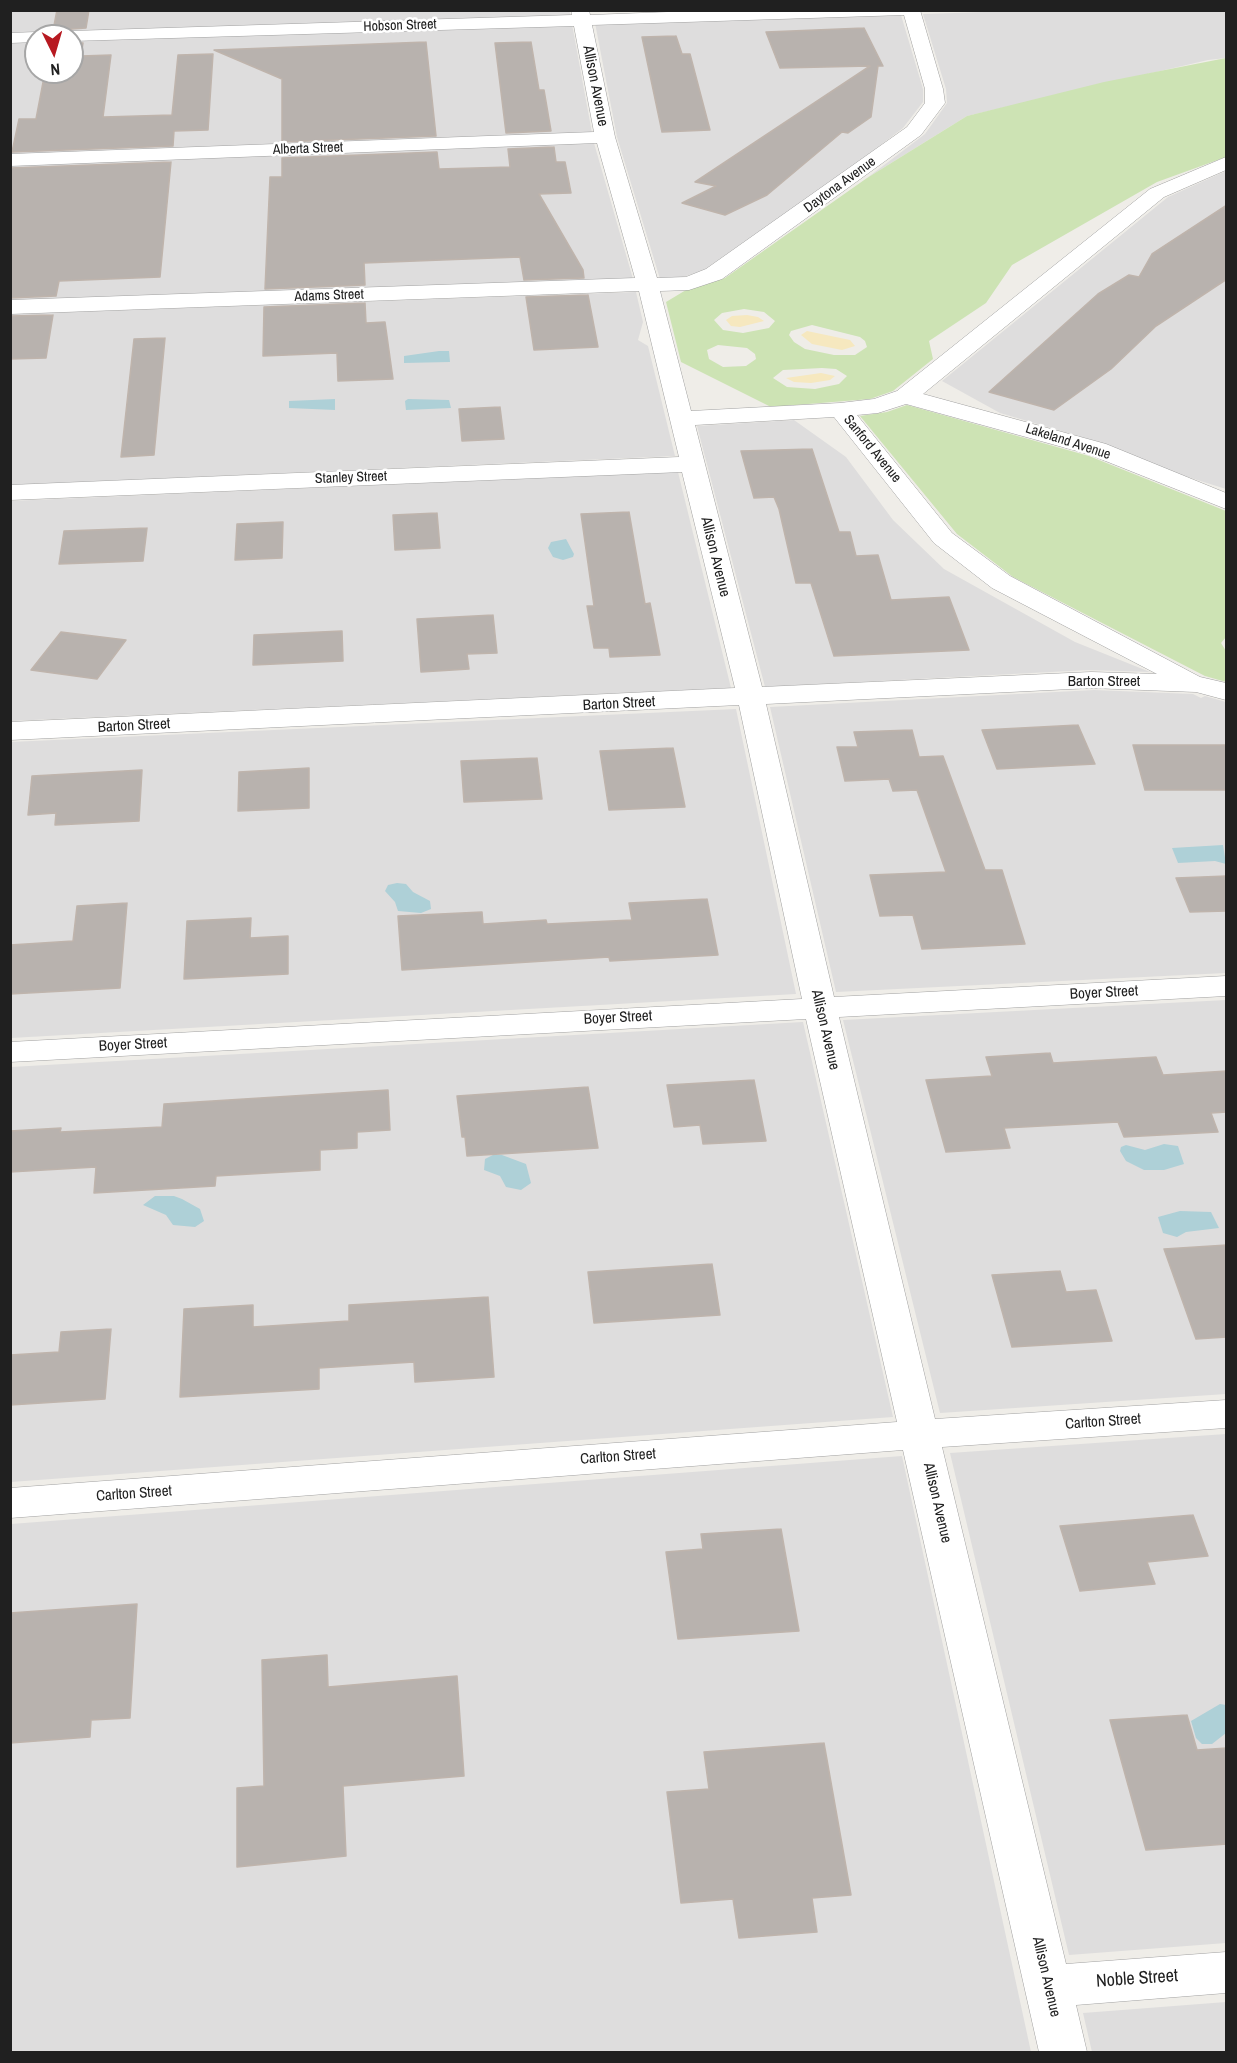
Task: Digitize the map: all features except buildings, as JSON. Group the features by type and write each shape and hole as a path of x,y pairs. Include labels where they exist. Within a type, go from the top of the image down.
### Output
{"street":[{"name":"Hobson Street","path":"84,36 581,15 910,10"},
{"name":"Daytona Avenue","path":"648,285 689,283 714,274 914,131 935,103 934,89 910,10"},
{"name":"Allison Avenue","path":"581,15 605,137 648,285 751,698 820,1007 1063,2052"},
{"name":"Alberta Street","path":"10,160 605,137"},
{"name":"Sanford Avenue","path":"840,410 878,406 905,396 1157,194 1227,163"},
{"name":"Adams Street","path":"10,307 648,285"},
{"name":"Lakeland Avenue","path":"905,396 1096,449 1227,502"},
{"name":"Sanford Avenue","path":"840,410 943,538 1001,582 1197,684"},
{"path":"680,419 840,410"},
{"name":"Stanley Street","path":"10,493 692,464"},
{"name":"Barton Street","path":"10,731 751,698 1091,680 1197,684 1227,692"},
{"name":"Boyer Street","path":"10,1052 1227,986"},
{"name":"Carlton Street","path":"10,1503 921,1434 1227,1414"},
{"name":"Noble Street","path":"1048,1986 1227,1972"}],"shaded area":[{"path":"569,10 571,16 84,32 84,24 24,24 24,34 11,34 10,11"},
{"path":"1045,10 1226,11 1226,58 1208,60 967,116 867,178 925,134 947,103 946,89 923,14"},
{"path":"901,15 923,89 923,102 903,128 848,170 704,270 683,277 660,279 617,137 595,23"},
{"path":"572,24 592,133 11,155 10,43 24,42 24,84 84,84 84,41"},
{"path":"594,143 633,279 11,301 10,165"},
{"path":"1226,171 1226,489 1175,473 1102,443 1000,413 942,381 1168,197"},
{"path":"636,292 643,322 638,340 648,346 675,456 11,485 10,314"},
{"path":"794,420 846,457 893,520 944,569 1075,642 1150,672 1089,670 765,687 697,426"},
{"path":"678,472 731,688 11,721 10,501"},
{"path":"1094,690 1193,694 1201,698 1205,696 1226,702 1226,973 836,992 770,707"},
{"path":"736,709 796,994 11,1038 10,742"},
{"path":"1226,1000 1226,1394 940,1413 843,1020"},
{"path":"803,1022 893,1417 11,1482 11,1067"},
{"path":"1226,1434 1226,1943 1069,1955 950,1453"},
{"path":"902,1456 1031,2052 11,2052 11,1524"},
{"path":"1226,2002 1226,2052 1092,2052 1083,2013"}],"green space":[{"path":"1226,58 1226,157 1157,182 1012,265 986,303 929,341 933,359 893,391 870,399 771,407 681,362 666,302 686,290 725,278 867,178 967,116 1104,82","holes":["744,309 764,312 775,321 769,328 743,333 723,330 714,320 722,313","812,325 860,337 865,341 867,347 855,355 834,355 805,349 794,342 789,335 791,331","718,345 747,348 755,354 756,359 746,366 723,367 709,359 707,350","836,369 847,376 839,384 815,389 787,387 773,378 783,370"]},
{"path":"907,405 1089,456 1226,511 1226,637 1221,643 1226,651 1226,682 1205,676 1013,577 957,534 860,416 887,412"}],"sand":[{"path":"747,315 764,321 740,327 731,326 726,320 732,316"},
{"path":"807,331 850,340 855,346 842,350 812,344 801,335"},
{"path":"821,373 835,376 830,380 811,383 794,382 786,378"}],"water":[{"path":"449,351 450,362 404,363 404,356"},
{"path":"335,399 335,410 289,408 289,401"},
{"path":"408,399 449,400 451,408 406,410 405,401"},
{"path":"566,539 574,554 573,557 563,560 553,557 548,548 551,542"},
{"path":"1223,845 1226,864 1215,861 1178,863 1172,848"},
{"path":"406,884 413,892 430,901 431,909 421,913 398,911 395,902 385,891 388,885"},
{"path":"1164,1144 1178,1146 1184,1164 1164,1170 1144,1170 1126,1161 1120,1151 1121,1147 1126,1145 1145,1150"},
{"path":"493,1155 502,1155 526,1164 531,1183 521,1190 506,1187 500,1176 484,1170 485,1159"},
{"path":"155,1196 174,1196 182,1199 200,1209 204,1221 195,1227 173,1225 166,1215 143,1205"},
{"path":"1180,1211 1211,1212 1219,1228 1186,1232 1177,1237 1163,1233 1158,1217"},
{"path":"1220,1704 1226,1705 1226,1733 1212,1744 1202,1744 1196,1738 1191,1721"}]}
